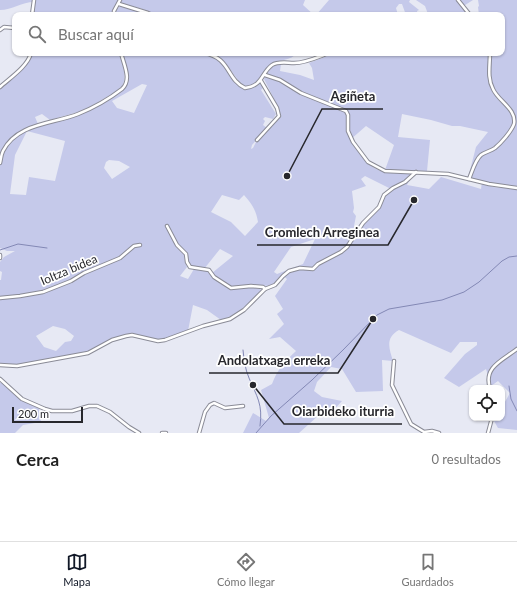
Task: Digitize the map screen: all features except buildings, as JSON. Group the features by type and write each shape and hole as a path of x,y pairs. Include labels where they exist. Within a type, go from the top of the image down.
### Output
{"street":[{"path":"32,12 34,0"},
{"path":"114,12 120,0"},
{"path":"458,0 468,12"},
{"path":"119,4 148,12"},
{"path":"0,30 4,27 12,28"},
{"path":"0,87 19,72 30,56"},
{"path":"0,163 2,152 21,132 32,127 79,114 122,89 125,86 127,79 122,56"},
{"path":"215,56 220,59 234,78 245,88 251,87 261,81 270,68 276,63 301,63 321,56"},
{"path":"469,180 482,154 495,148 513,126 515,121 504,101 495,94 491,86 489,69 490,56"},
{"path":"265,75 280,80 299,92 330,106 346,111 348,115 348,131 353,142 371,164 385,171 448,174 469,180 517,188"},
{"path":"257,140 279,116 277,108 261,81"},
{"path":"513,115 517,118"},
{"path":"513,126 517,124"},
{"path":"0,365 17,366 88,354 112,340 126,336 158,341 166,340 203,326 230,319 244,310 265,289 275,285 289,271 300,268 313,269 318,264 344,250 350,244 363,223 379,207 386,193 405,182 414,172"},
{"path":"167,226 177,245 186,254 187,262 190,267 208,270 224,285 231,288 250,286 262,287 265,289"},
{"name":"Ioltza bidea","path":"0,298 43,292 71,281 84,273 120,258 134,246 140,245"},
{"path":"489,385 488,378 490,371 517,349"},
{"path":"394,361 392,384 411,424 424,432 432,431 439,433"},
{"path":"0,379 22,399 45,409 52,411 72,411 89,406 97,406 110,412 138,433"},
{"path":"199,433 205,412 210,405 214,403 225,408 243,406"},
{"path":"488,433 491,421"}],"shaded area":[{"path":"0,0 119,0 114,12 34,12 34,2 0,10"},
{"path":"121,0 305,0 303,5 311,12 149,12 121,3"},
{"path":"329,0 410,0 409,2 419,10 417,12 405,12 402,4 399,4 396,8 397,12 319,12"},
{"path":"416,0 473,0 462,7 466,12 427,12 425,6"},
{"path":"478,0 517,0 517,187 502,184 490,184 492,187 517,189 517,430 498,428 494,421 505,421 505,402 510,393 505,388 505,385 502,385 498,381 491,385 486,369 459,387 444,378 465,354 477,345 477,342 460,342 451,353 399,330 392,336 389,344 393,361 382,360 383,391 356,392 342,369 331,367 317,382 314,391 322,397 342,401 332,412 319,415 299,433 243,433 253,413 266,421 269,418 261,390 272,384 276,374 288,358 296,351 280,337 269,339 284,324 277,314 283,309 275,296 287,279 282,275 274,283 267,286 249,285 233,287 226,285 219,281 212,273 233,256 220,249 204,269 196,268 190,265 186,254 177,244 168,227 166,228 174,242 184,254 187,267 180,276 188,279 194,269 208,271 211,275 228,288 236,289 249,286 263,290 249,304 234,315 221,320 207,310 193,305 188,331 169,338 159,339 128,335 116,337 89,352 16,365 4,363 0,364 0,298 14,298 43,292 72,282 85,273 118,259 140,244 135,244 118,257 84,273 71,281 42,291 11,297 0,297 0,280 2,272 0,271 0,262 4,257 15,251 7,251 0,248 0,166 3,153 7,148 6,145 0,156 0,88 29,60 31,56 121,56 124,81 120,89 85,110 50,120 42,114 35,117 38,124 32,126 34,127 80,114 122,90 128,83 129,77 123,56 294,56 271,65 257,84 253,86 260,83 262,84 264,87 261,90 276,114 273,119 265,117 263,119 265,121 263,125 267,128 252,145 251,149 280,117 279,109 264,79 270,69 281,64 280,71 300,75 314,80 312,68 309,63 327,56 490,56 488,71 489,84 494,94 499,97 493,87 492,82 492,56 505,56 505,12 479,12","holes":["224,65 227,65 243,87 248,88 252,86 247,89 242,87","142,84 147,85 134,113 117,108 112,101","402,114 452,126 460,126 488,132 476,147 468,178 482,182 481,189 441,177 429,189 407,185 413,173 384,172 369,164 350,140 366,126 394,145 385,170 427,171 430,140 398,137","27,131 65,141 55,181 29,177 26,195 10,194 15,155","109,160 119,161 130,167 112,179 104,168 106,162","365,176 391,189 382,198 381,206 358,228 354,226 356,216 353,212 352,191 366,186 361,179","222,195 239,200 244,195 253,207 258,222 245,236 231,222 211,212","315,239 303,264 277,274 274,272 291,247","53,326 65,329 74,336 71,341 65,342 56,351 44,347 36,336"]},
{"path":"121,5 142,12 116,12"},
{"path":"3,382 13,392 39,408 41,422 23,425 15,433 0,433 0,383"}],"waterway":[{"path":"0,250 18,244 47,248"},
{"path":"256,433 271,416 312,380 377,315 389,309 442,300 464,292 479,282 502,261 509,257 517,256"},
{"path":"243,350 249,378 260,406 260,426"},
{"path":"509,386 511,399 517,411"}],"place":[{"name":"Agiñeta","path":"287,176"},
{"name":"Cromlech Arreginea","path":"414,200"},
{"name":"Andolatxaga erreka","path":"373,319"},
{"name":"Oiarbideko iturria","path":"253,385"}]}
